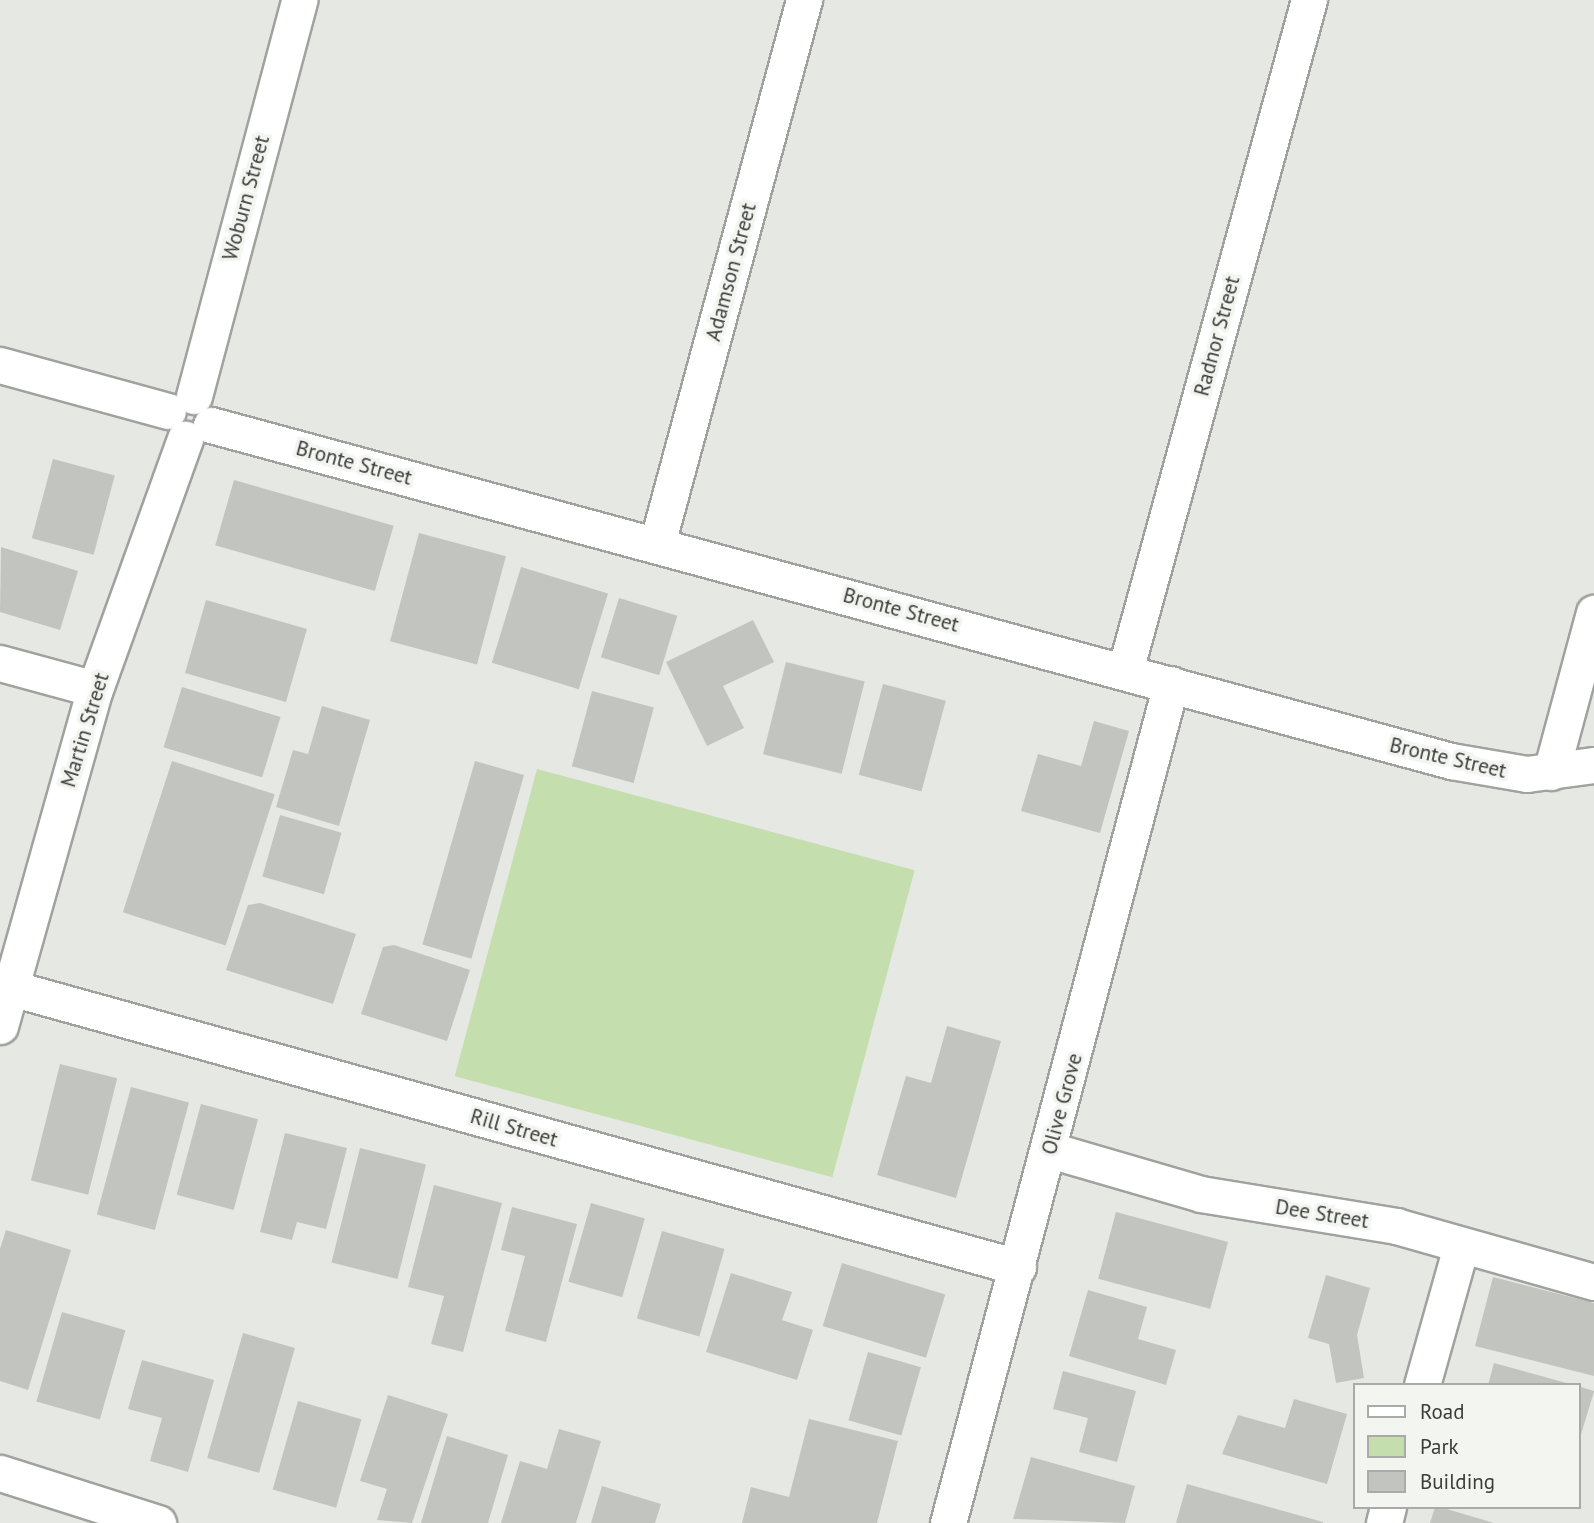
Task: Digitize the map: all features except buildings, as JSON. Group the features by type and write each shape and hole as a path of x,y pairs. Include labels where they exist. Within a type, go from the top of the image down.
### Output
{"street":[{"name":"Woburn Street","path":"189,418 299,0"},
{"name":"Adamson Street","path":"657,544 804,0"},
{"name":"Radnor Street","path":"1125,671 1309,0"},
{"name":"Bronte Street","path":"0,365 1484,769 1551,772 1594,765"},
{"name":"Martin Street","path":"0,1026 95,689 189,418"},
{"path":"1551,772 1594,613"},
{"path":"0,663 95,689"},
{"name":"Olive Grove","path":"948,1523 1050,1150 1171,684"},
{"name":"Rill Street","path":"11,988 1018,1267"},
{"name":"Dee Street","path":"1050,1150 1201,1194 1396,1226 1594,1282"},
{"path":"1423,1383 1461,1246"},
{"path":"0,1473 158,1523"}],"green space":[{"path":"537,769 915,870 832,1177 455,1076"}]}
